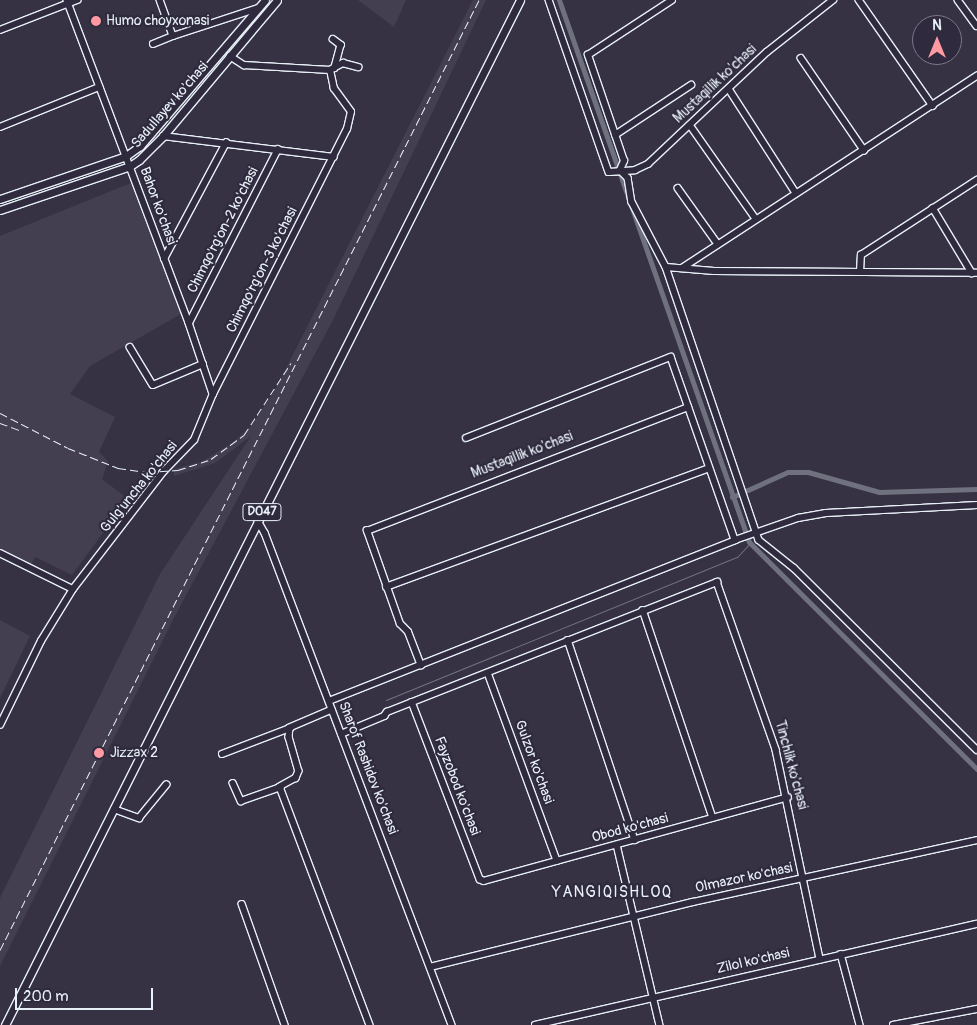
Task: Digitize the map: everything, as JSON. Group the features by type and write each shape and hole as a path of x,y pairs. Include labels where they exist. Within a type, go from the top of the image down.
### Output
{"main road":[{"path":"0,199 126,156 153,134 265,0"},
{"name":"Sadullayev ko'chasi","path":"0,210 130,166 163,136 277,0"},
{"name":"D047","path":"5,1025 520,0"}],"street":[{"path":"0,30 77,0"},
{"path":"160,0 173,36"},
{"name":"Mustaqillik ko'chasi","path":"549,0 609,172 636,170 648,164 767,52 833,0"},
{"path":"672,0 588,55 624,161 620,170 628,178 632,202 666,267 757,533 768,550 794,568 977,750"},
{"path":"859,0 933,106"},
{"path":"958,0 976,24"},
{"name":"Bahor ko'chasi","path":"68,2 189,323 213,394"},
{"path":"154,44 258,8"},
{"path":"333,38 341,45 333,69"},
{"path":"230,56 244,65 333,69 343,63 358,67"},
{"path":"801,58 864,150"},
{"name":"Chimqo'rg'on-3 ko'chasi","path":"213,394 347,130 351,112 334,89 333,69"},
{"path":"682,268 977,76"},
{"path":"616,134 691,85"},
{"path":"0,127 99,87"},
{"path":"729,89 796,193"},
{"path":"690,125 756,219"},
{"path":"163,136 334,157"},
{"path":"164,259 226,143"},
{"name":"Chimqo'rg'on-2 ko'chasi","path":"189,323 278,149"},
{"path":"860,272 862,255 977,180"},
{"path":"678,188 718,244"},
{"path":"933,208 974,273"},
{"path":"666,267 974,273"},
{"path":"130,347 153,385 203,364"},
{"path":"466,438 670,357 735,540"},
{"name":"Gulg'uncha ko'chasi","path":"0,725 41,641 73,590 164,471 194,440 213,394"},
{"name":"Mustaqillik ko'chasi","path":"386,587 367,531 688,407"},
{"path":"421,666 386,587 709,468"},
{"path":"329,701 735,540 798,518 826,513 977,505"},
{"name":"Sharof Rashidov ko'chasi","path":"258,521 329,701 452,1025"},
{"path":"0,554 73,590"},
{"name":"Tinchlik ko'chasi","path":"643,610 717,582 754,683 788,797 820,959"},
{"path":"341,734 412,702 643,610 713,818"},
{"path":"568,640 635,840"},
{"name":"Gulzor ko'chasi","path":"488,673 557,860"},
{"name":"Fayzobod ko'chasi","path":"412,702 480,878"},
{"path":"222,754 332,710"},
{"path":"233,782 241,801 281,786 296,778 299,771 289,737 290,728"},
{"path":"114,809 139,818 166,785"},
{"path":"281,786 370,1025"},
{"name":"Obod ko'chasi","path":"480,878 489,880 788,797"},
{"name":"Olmazor ko'chasi","path":"430,966 804,877 977,840"},
{"path":"617,845 660,1025"},
{"path":"242,904 285,1025"},
{"name":"Zilol ko'chasi","path":"535,1025 977,924"},
{"path":"841,954 860,1025"},
{"path":"893,1025 977,1009"}],"shaded area":[{"path":"358,0 406,0 394,27"},
{"path":"473,0 486,0 333,320 174,618 0,966 0,898 160,574 251,436 215,463 174,476 174,469 201,462 232,443 251,426 276,388"},
{"path":"131,183 181,314 90,366 70,394 115,417 99,452 108,461 102,479 128,499 72,575 35,557 31,564 0,549 0,236"},
{"path":"0,620 30,636 0,698"}],"waterway":[{"path":"559,0 749,542 977,769"},
{"path":"732,497 788,472 808,472 879,492 977,489"},
{"path":"386,700 738,556 750,543"}],"railway":[{"path":"0,950 479,0"},
{"path":"0,413 68,448 118,468 148,472 178,470 211,459 244,435 291,363"},
{"path":"0,423 22,431"}],"place":[{"name":"Humo choyxonasi","path":"96,21"},
{"name":"Jizzax 2","path":"99,753"}],"district":[{"name":"YANGIQISHLOQ","path":"612,892"}]}
